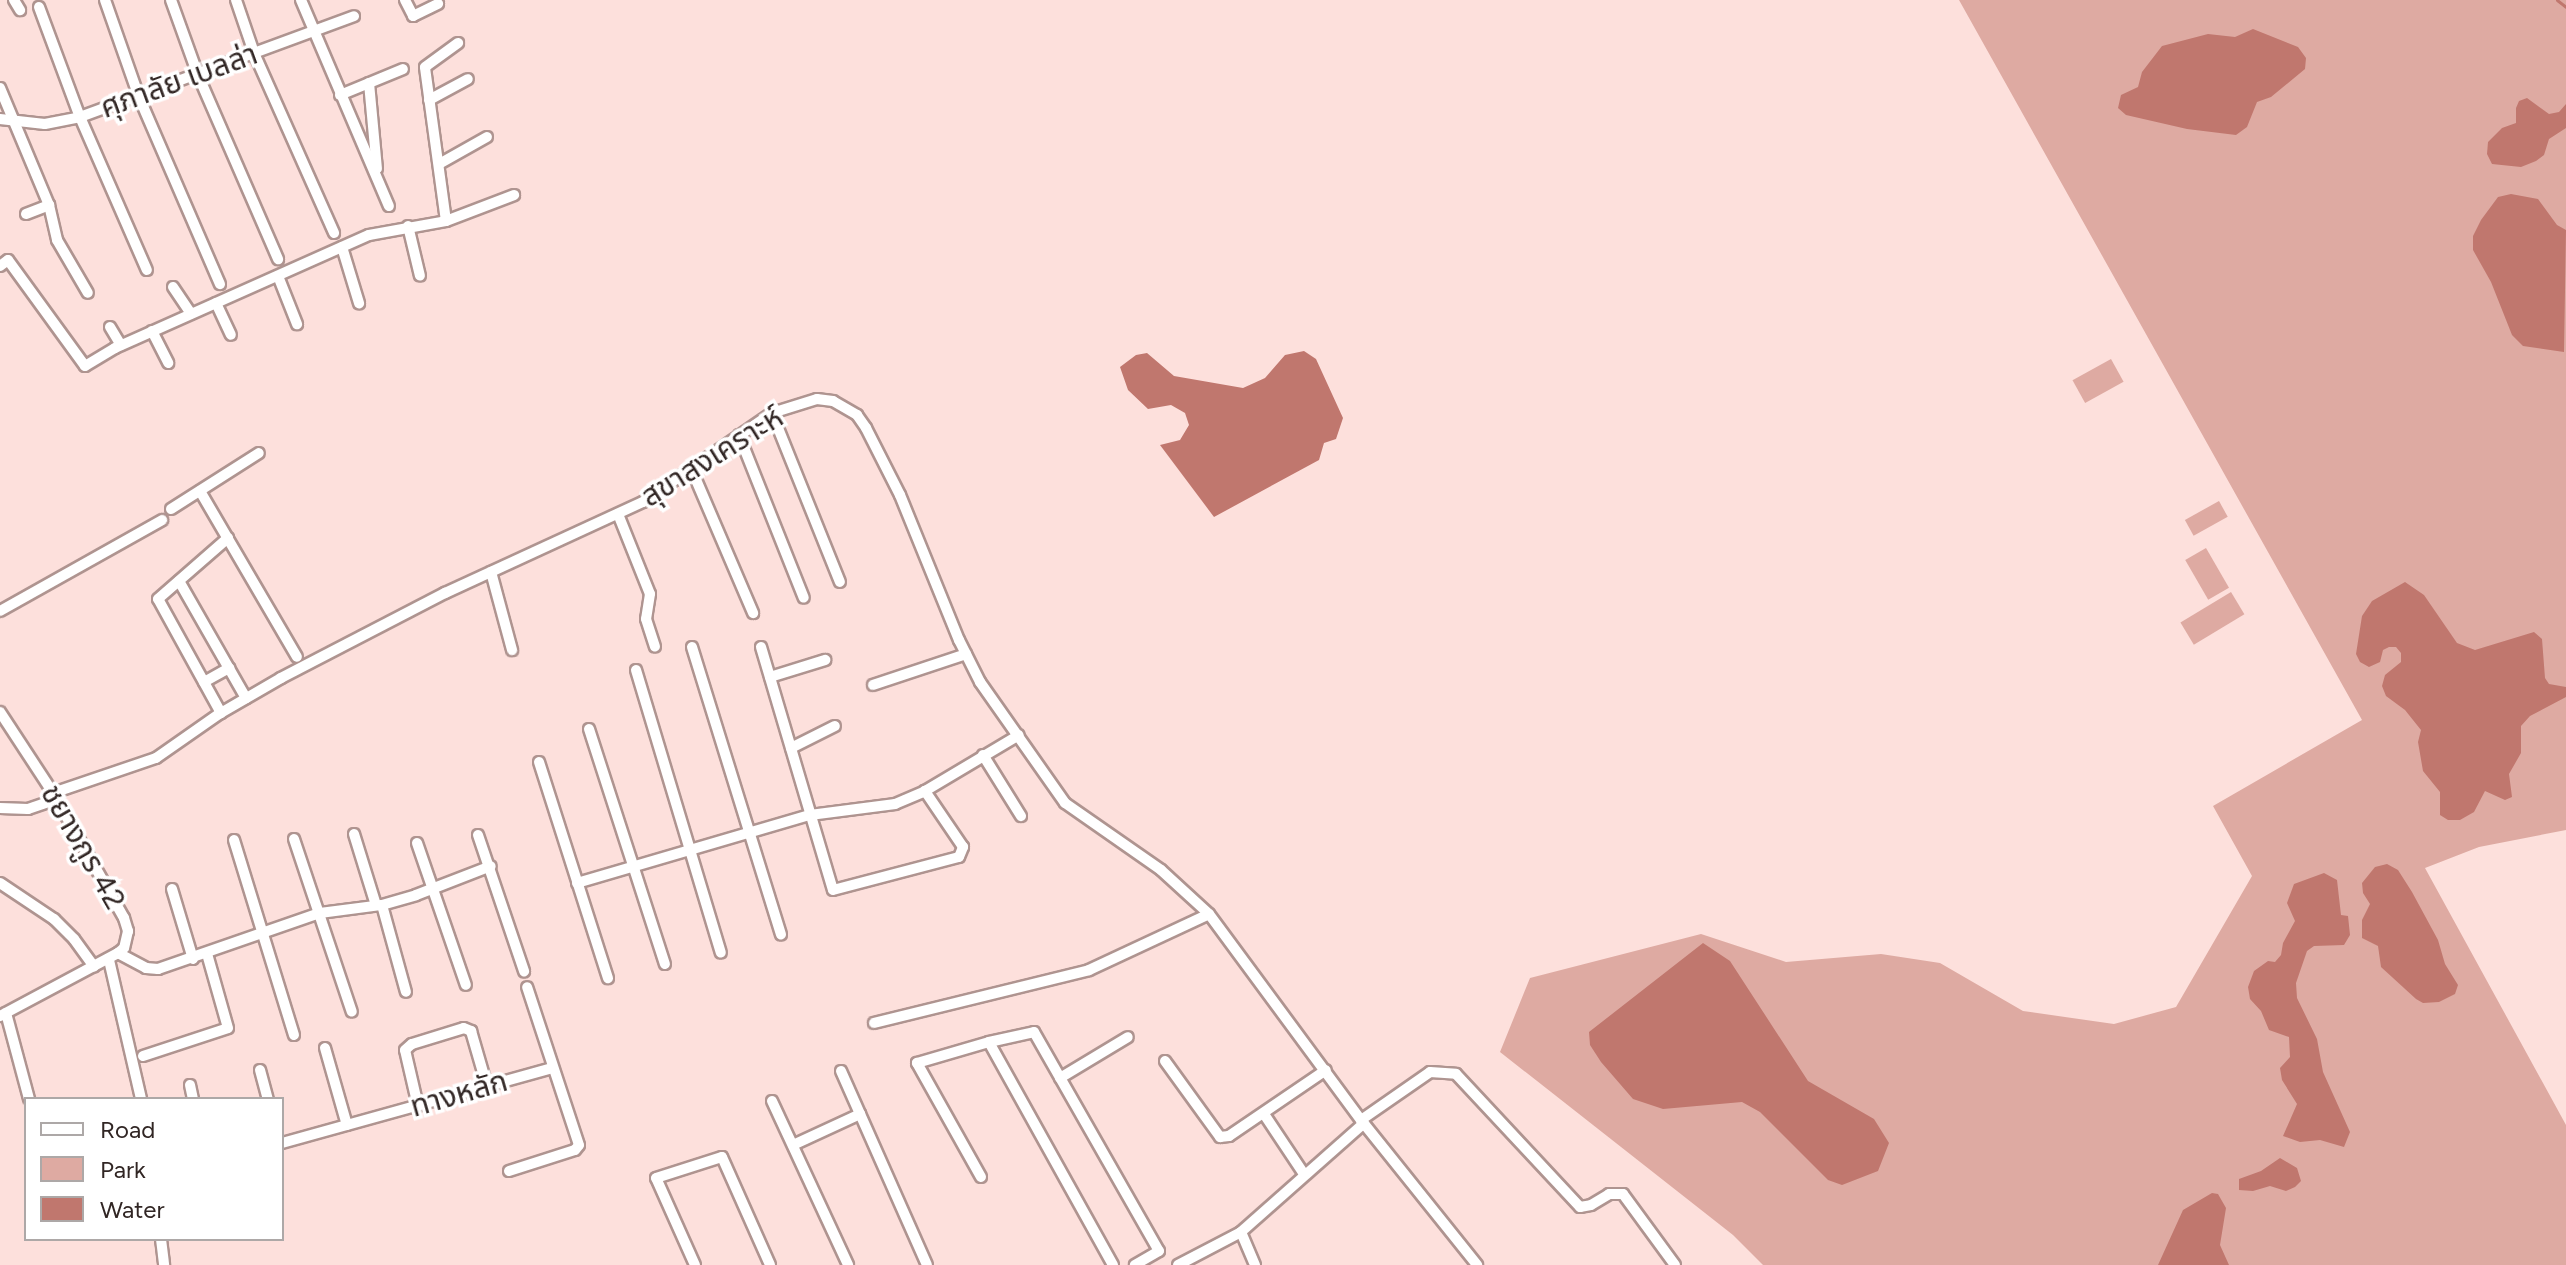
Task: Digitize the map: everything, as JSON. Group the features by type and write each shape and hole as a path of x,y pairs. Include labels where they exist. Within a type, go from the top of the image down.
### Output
{"street":[{"path":"105,0 139,97 220,284"},
{"path":"171,0 198,75 278,259"},
{"path":"236,0 254,53 334,233"},
{"path":"301,0 312,32 389,206"},
{"path":"405,0 413,16 438,4"},
{"path":"39,7 80,117 147,270"},
{"name":"ศุภาลัย เบลล่า","path":"0,119 45,124 80,117 354,16"},
{"path":"446,221 425,67 458,43"},
{"path":"340,95 403,69"},
{"path":"429,100 468,79"},
{"path":"369,83 378,180"},
{"path":"0,88 49,205 57,240 88,293"},
{"path":"439,164 487,137"},
{"path":"0,266 8,260 85,366 121,345 369,235 446,221 514,195"},
{"path":"26,214 49,205"},
{"path":"408,226 420,276"},
{"path":"342,247 359,303"},
{"path":"278,276 297,324"},
{"path":"173,287 191,314"},
{"path":"216,303 231,335"},
{"path":"110,327 121,345"},
{"path":"152,331 168,363"},
{"name":"สุขาสงเคราะห์","path":"0,808 28,809 156,758 246,698 445,593 643,502 772,413 817,399 833,401 857,415 900,495 980,682 1073,811 1161,870 1209,914 1362,1122 1477,1265"},
{"path":"772,413 840,582"},
{"path":"739,435 804,598"},
{"path":"171,509 259,453"},
{"path":"691,468 753,613"},
{"path":"200,491 297,657"},
{"path":"618,514 650,594 646,619 655,647"},
{"path":"0,611 162,520"},
{"path":"221,713 158,599 228,538"},
{"path":"491,572 512,650"},
{"path":"179,581 246,698"},
{"path":"692,647 781,935"},
{"path":"761,647 833,890 959,857 963,847 925,791"},
{"path":"873,685 966,654"},
{"path":"770,677 825,660"},
{"path":"204,682 229,668"},
{"path":"636,670 721,953"},
{"name":"ชยางกูร 42","path":"0,712 55,796 124,918 127,939 114,956 3,1014"},
{"path":"791,748 835,726"},
{"path":"589,729 665,964"},
{"path":"577,883 810,815 895,804 925,791 1019,735"},
{"path":"983,755 1021,816"},
{"path":"539,762 608,978"},
{"path":"354,834 406,992"},
{"path":"478,835 524,971"},
{"path":"294,839 352,1012"},
{"path":"234,840 294,1035"},
{"path":"417,843 466,985"},
{"path":"114,956 146,968 158,969 320,913 379,905 491,866"},
{"path":"0,883 54,919 74,939 94,967"},
{"path":"172,889 193,959"},
{"path":"874,1023 1089,970 1209,914"},
{"path":"143,1056 228,1028 207,954"},
{"path":"114,956 141,1097"},
{"path":"509,1171 578,1148 527,987"},
{"path":"3,1014 28,1097"},
{"path":"418,1106 405,1050 412,1044 464,1028 471,1031 487,1086"},
{"path":"981,1177 917,1063 1034,1032 1159,1251 1140,1264"},
{"path":"1060,1078 1128,1037"},
{"path":"989,1042 1113,1265"},
{"path":"325,1048 347,1125"},
{"path":"1165,1061 1220,1137 1229,1136 1264,1114 1326,1070"},
{"name":"ทางหลัก","path":"284,1142 553,1068"},
{"path":"260,1070 267,1097"},
{"path":"841,1071 927,1265"},
{"path":"1178,1265 1241,1232 1362,1122 1430,1072 1456,1074 1580,1207 1591,1205 1609,1194 1623,1194 1675,1265"},
{"path":"190,1085 193,1097"},
{"path":"772,1101 848,1265"},
{"path":"793,1145 860,1114"},
{"path":"1264,1114 1304,1174"},
{"path":"695,1265 656,1178 722,1157 770,1265"},
{"path":"1241,1232 1255,1265"},
{"path":"161,1241 164,1265"}],"green space":[{"path":"1959,0 2566,0 2566,830 2479,847 2425,868 2566,1125 2566,1265 1763,1265 1733,1235 1500,1052 1530,978 1701,934 1786,962 1881,954 1940,963 2023,1011 2114,1024 2176,1007 2252,876 2213,806 2362,720"},
{"path":"2111,359 2124,382 2085,403 2073,380"},
{"path":"2219,501 2228,517 2194,536 2185,520"},
{"path":"2206,548 2229,588 2208,600 2185,560"},
{"path":"2231,592 2244,614 2194,645 2180,622"}],"water":[{"path":"2253,29 2298,47 2306,58 2305,69 2271,97 2257,102 2247,127 2236,135 2187,129 2126,115 2118,108 2121,95 2138,87 2142,72 2162,46 2208,34 2235,37"},
{"path":"2527,98 2549,114 2559,112 2566,104 2566,128 2549,139 2544,155 2536,161 2521,167 2492,164 2487,154 2488,142 2502,128 2516,123 2519,101"},
{"path":"2511,194 2538,199 2557,225 2566,230 2564,352 2523,346 2512,335 2491,282 2473,250 2473,236 2481,220 2498,197"},
{"path":"1304,351 1316,359 1343,418 1336,439 1324,443 1319,460 1214,517 1160,445 1180,440 1189,425 1185,413 1171,405 1148,409 1128,390 1120,367 1136,355 1147,353 1174,376 1243,388 1265,378 1285,355"},
{"path":"2405,582 2424,595 2457,643 2475,650 2534,632 2542,639 2545,678 2549,684 2566,687 2566,697 2530,716 2521,726 2521,753 2509,774 2512,797 2505,800 2485,791 2474,812 2460,820 2448,820 2440,815 2440,792 2423,771 2418,742 2421,730 2405,710 2386,696 2382,686 2385,675 2401,662 2401,653 2396,647 2389,647 2383,650 2380,662 2369,667 2360,662 2356,654 2362,616 2372,601"},
{"path":"2387,864 2398,870 2412,892 2458,985 2455,994 2439,1002 2423,1003 2416,999 2381,967 2378,946 2362,938 2362,920 2370,904 2363,893 2362,883 2375,867"},
{"path":"2324,873 2337,880 2341,915 2348,916 2350,935 2344,945 2314,946 2307,951 2296,983 2297,998 2317,1039 2323,1072 2350,1132 2344,1147 2320,1140 2300,1142 2283,1136 2297,1104 2282,1080 2280,1068 2290,1057 2289,1037 2269,1030 2261,1011 2250,999 2248,987 2254,971 2268,961 2275,962 2281,955 2283,943 2295,921 2287,903 2294,884"},
{"path":"1703,943 1730,961 1808,1081 1874,1119 1889,1143 1878,1171 1842,1185 1828,1180 1760,1112 1742,1102 1663,1109 1633,1099 1601,1062 1590,1045 1589,1032"},
{"path":"2280,1158 2297,1168 2301,1181 2295,1187 2286,1191 2270,1186 2253,1191 2239,1190 2239,1179 2261,1171"},
{"path":"2212,1193 2218,1194 2226,1208 2220,1245 2229,1265 2158,1265 2183,1210"}],"waterway":[{"path":"2557,0 2566,7"}]}
